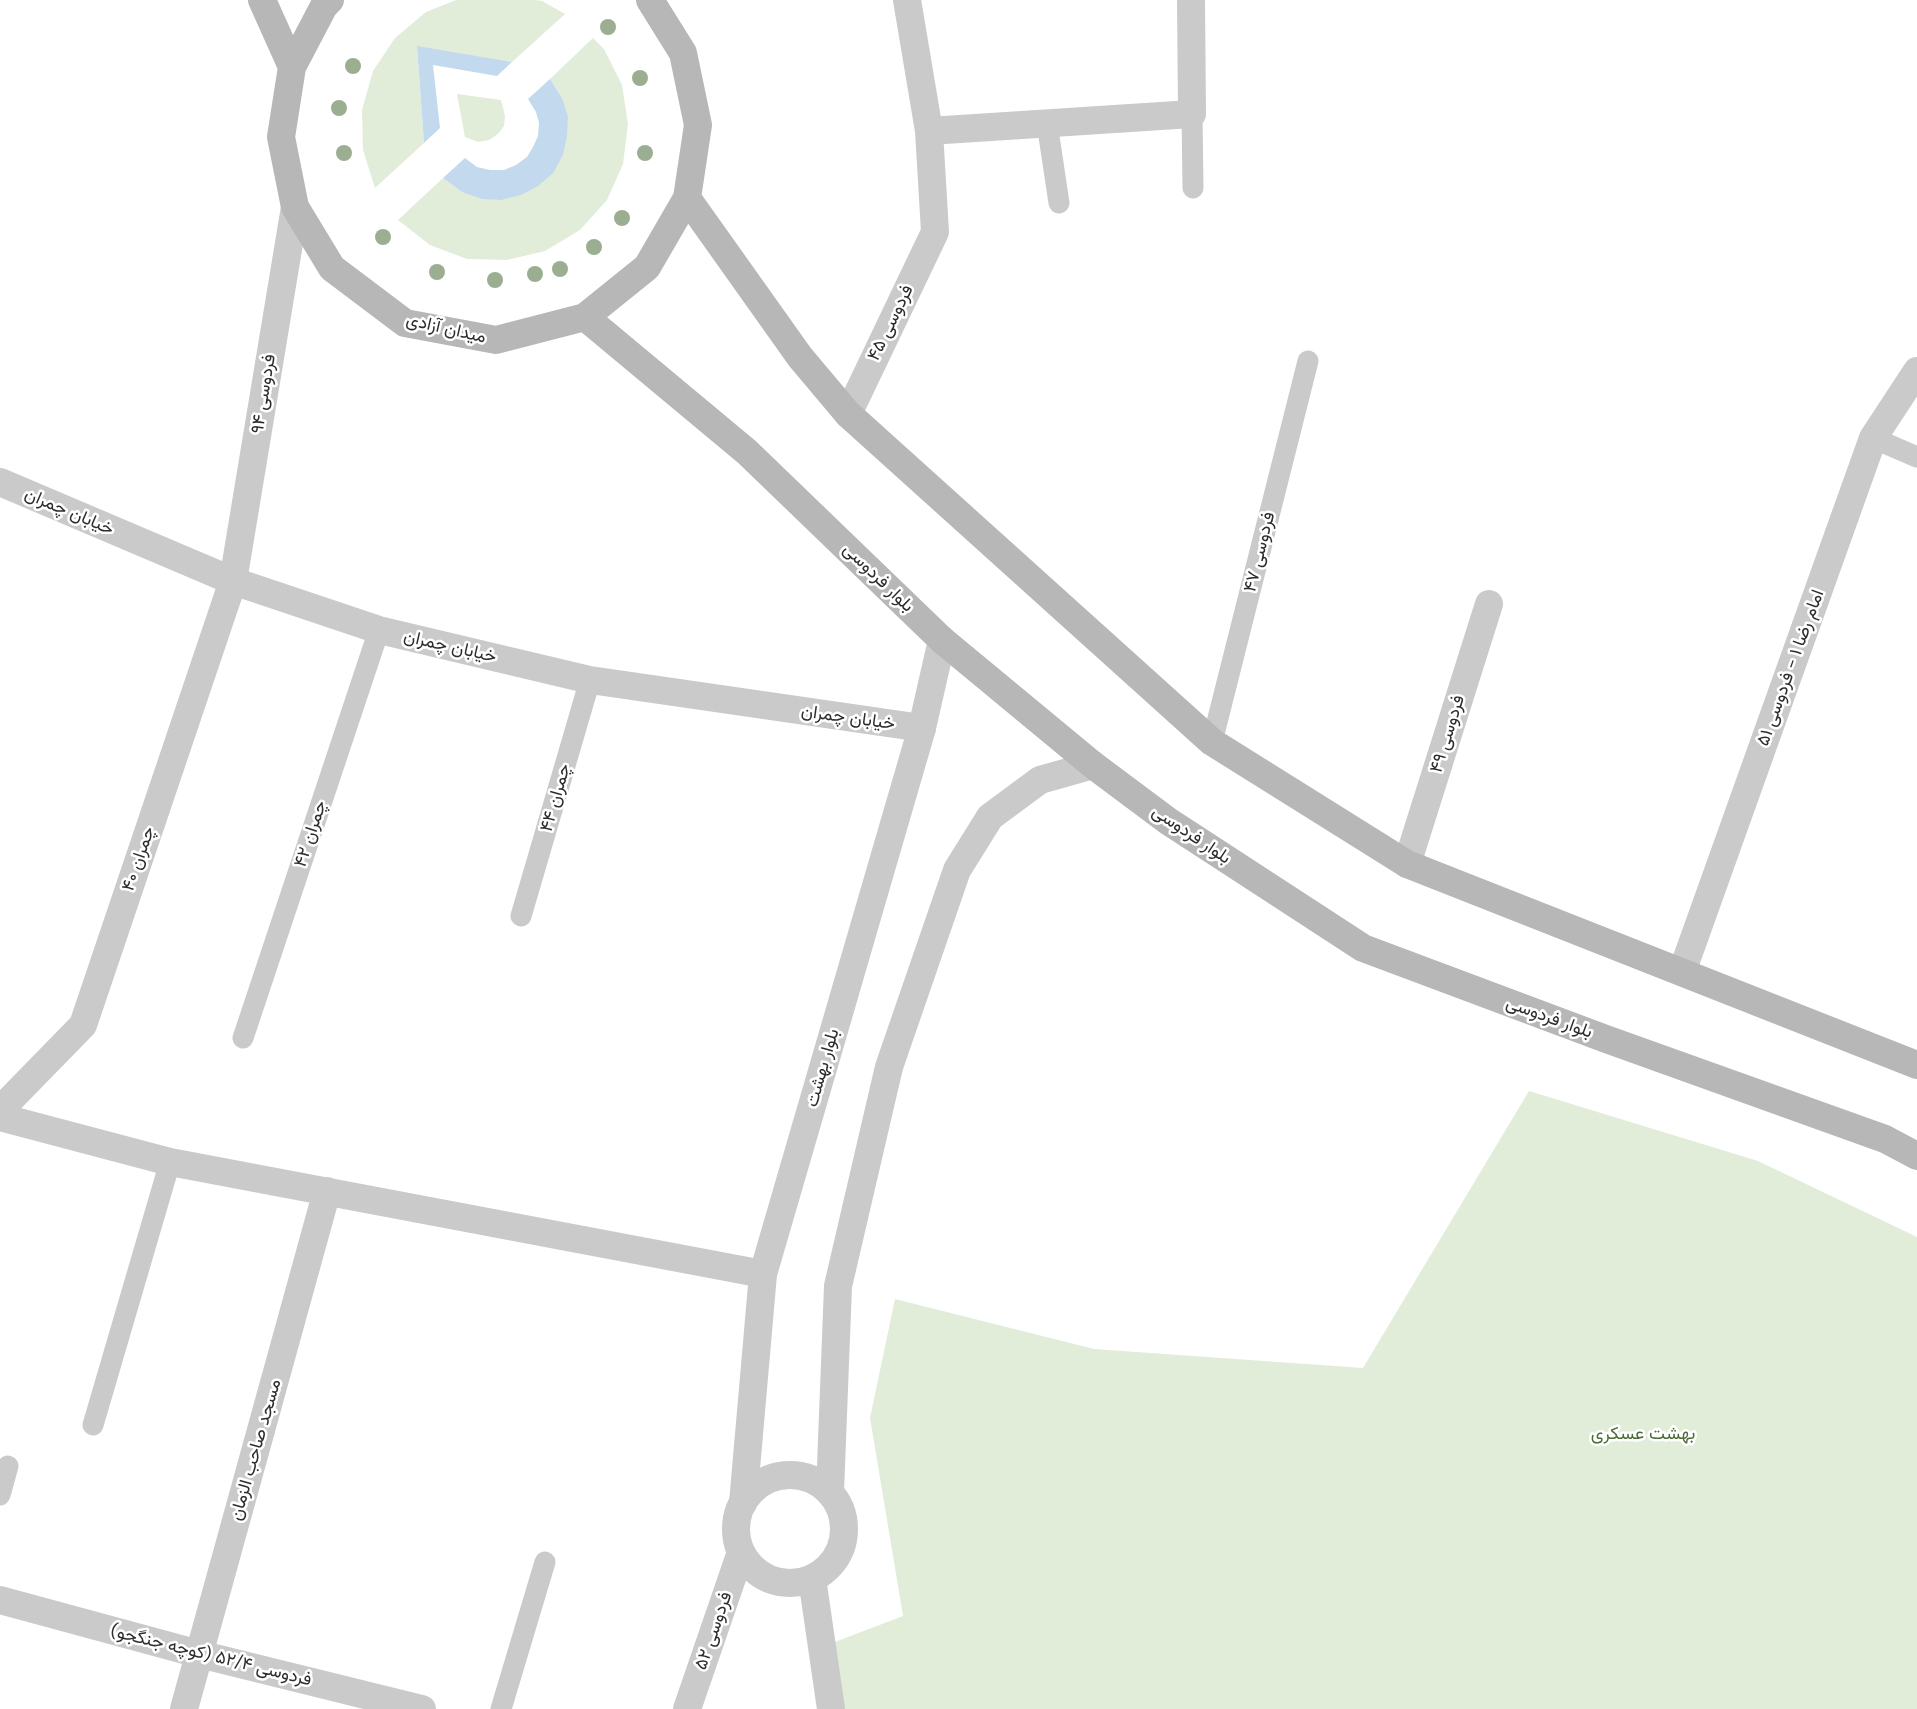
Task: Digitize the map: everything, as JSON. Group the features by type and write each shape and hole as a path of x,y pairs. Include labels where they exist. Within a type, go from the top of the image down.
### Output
{"main road":[{"path":"262,0 292,67"},
{"name":"میدان آزادی","path":"330,0 324,6 292,67 281,137 295,207 332,268 405,323 496,340 585,317 648,267 687,198 698,125 683,53 650,0"},
{"path":"687,198 800,356 848,414 1212,742 1407,864 1917,1065"},
{"name":"بلوار فردوسی","path":"585,317 747,452 942,640 1093,765 1168,821 1363,948 1606,1039 1885,1139 1917,1156"}],"street":[{"path":"907,0 929,131 1192,114 1191,0"},
{"name":"فردوسی ۴۵","path":"848,414 935,232 929,131"},
{"name":"فردوسی ۹۴","path":"233,581 295,207"},
{"name":"امام رضا ۱ - فردوسی ۵۱","path":"1682,972 1873,438 1917,371"},
{"name":"خیابان چمران","path":"0,482 233,581 379,630 590,680 922,728"},
{"name":"چمران ۴۰","path":"0,1110 83,1025 233,581"},
{"name":"فردوسی ۴۹","path":"1407,864 1489,604"},
{"name":"بلوار بهشت","path":"743,1503 763,1274 922,728 942,640"},
{"path":"830,1492 838,1286 889,1067 957,870 990,817 1040,780 1093,765"},
{"path":"0,1117 170,1162 763,1274"},
{"name":"مسجد صاحب الزمان","path":"184,1709 328,1191"},
{"path":"784,1476 800,1476 816,1482 830,1492 839,1507 844,1522 843,1540 837,1556 826,1569 812,1578 796,1583 779,1582 763,1576 750,1566 741,1552 736,1536 737,1519 743,1503 753,1490 767,1480 784,1476"},
{"name":"فردوسی ۵۲","path":"687,1709 741,1552"},
{"path":"812,1578 830,1709"},
{"name":"فردوسی ۵۲/۴ (کوچه جنگجو)","path":"0,1600 199,1654 422,1709"}],"lane":[{"path":"1192,114 1193,188"},
{"path":"1047,124 1059,202"},
{"name":"فردوسی ۴۷","path":"1212,742 1308,361"},
{"path":"1873,438 1917,457"},
{"name":"چمران ۴۲","path":"243,1038 379,630"},
{"name":"چمران ۴۴","path":"521,916 590,680"},
{"path":"92,1425 170,1162"},
{"path":"0,1494 8,1466"},
{"path":"501,1709 545,1562"}],"green space":[{"path":"456,0 535,0 542,1 565,14 512,62 417,47 424,143 375,188 363,150 362,110 373,71 395,38 426,12"},
{"path":"593,38 604,49 622,85 628,124 623,164 607,200 580,230 545,251 507,260 467,259 430,245 398,220 443,178 462,192 521,195 562,98 550,79"},
{"path":"457,94 501,100 505,116 504,126 498,134 489,140 478,142 465,137"},
{"name":"بهشت عسکری","path":"1529,1091 1758,1161 1917,1237 1917,1709 837,1709 827,1645 903,1616 870,1418 895,1299 1094,1349 1363,1368"}],"water":[{"path":"417,46 512,62 497,76 433,65 440,128 424,143"},
{"path":"550,79 562,98 568,117 563,155 553,173 538,186 521,195 501,200 482,199 462,192 443,178 465,158 477,167 490,170 504,170 516,165 527,157 538,136 539,123 536,112 528,99"}]}
